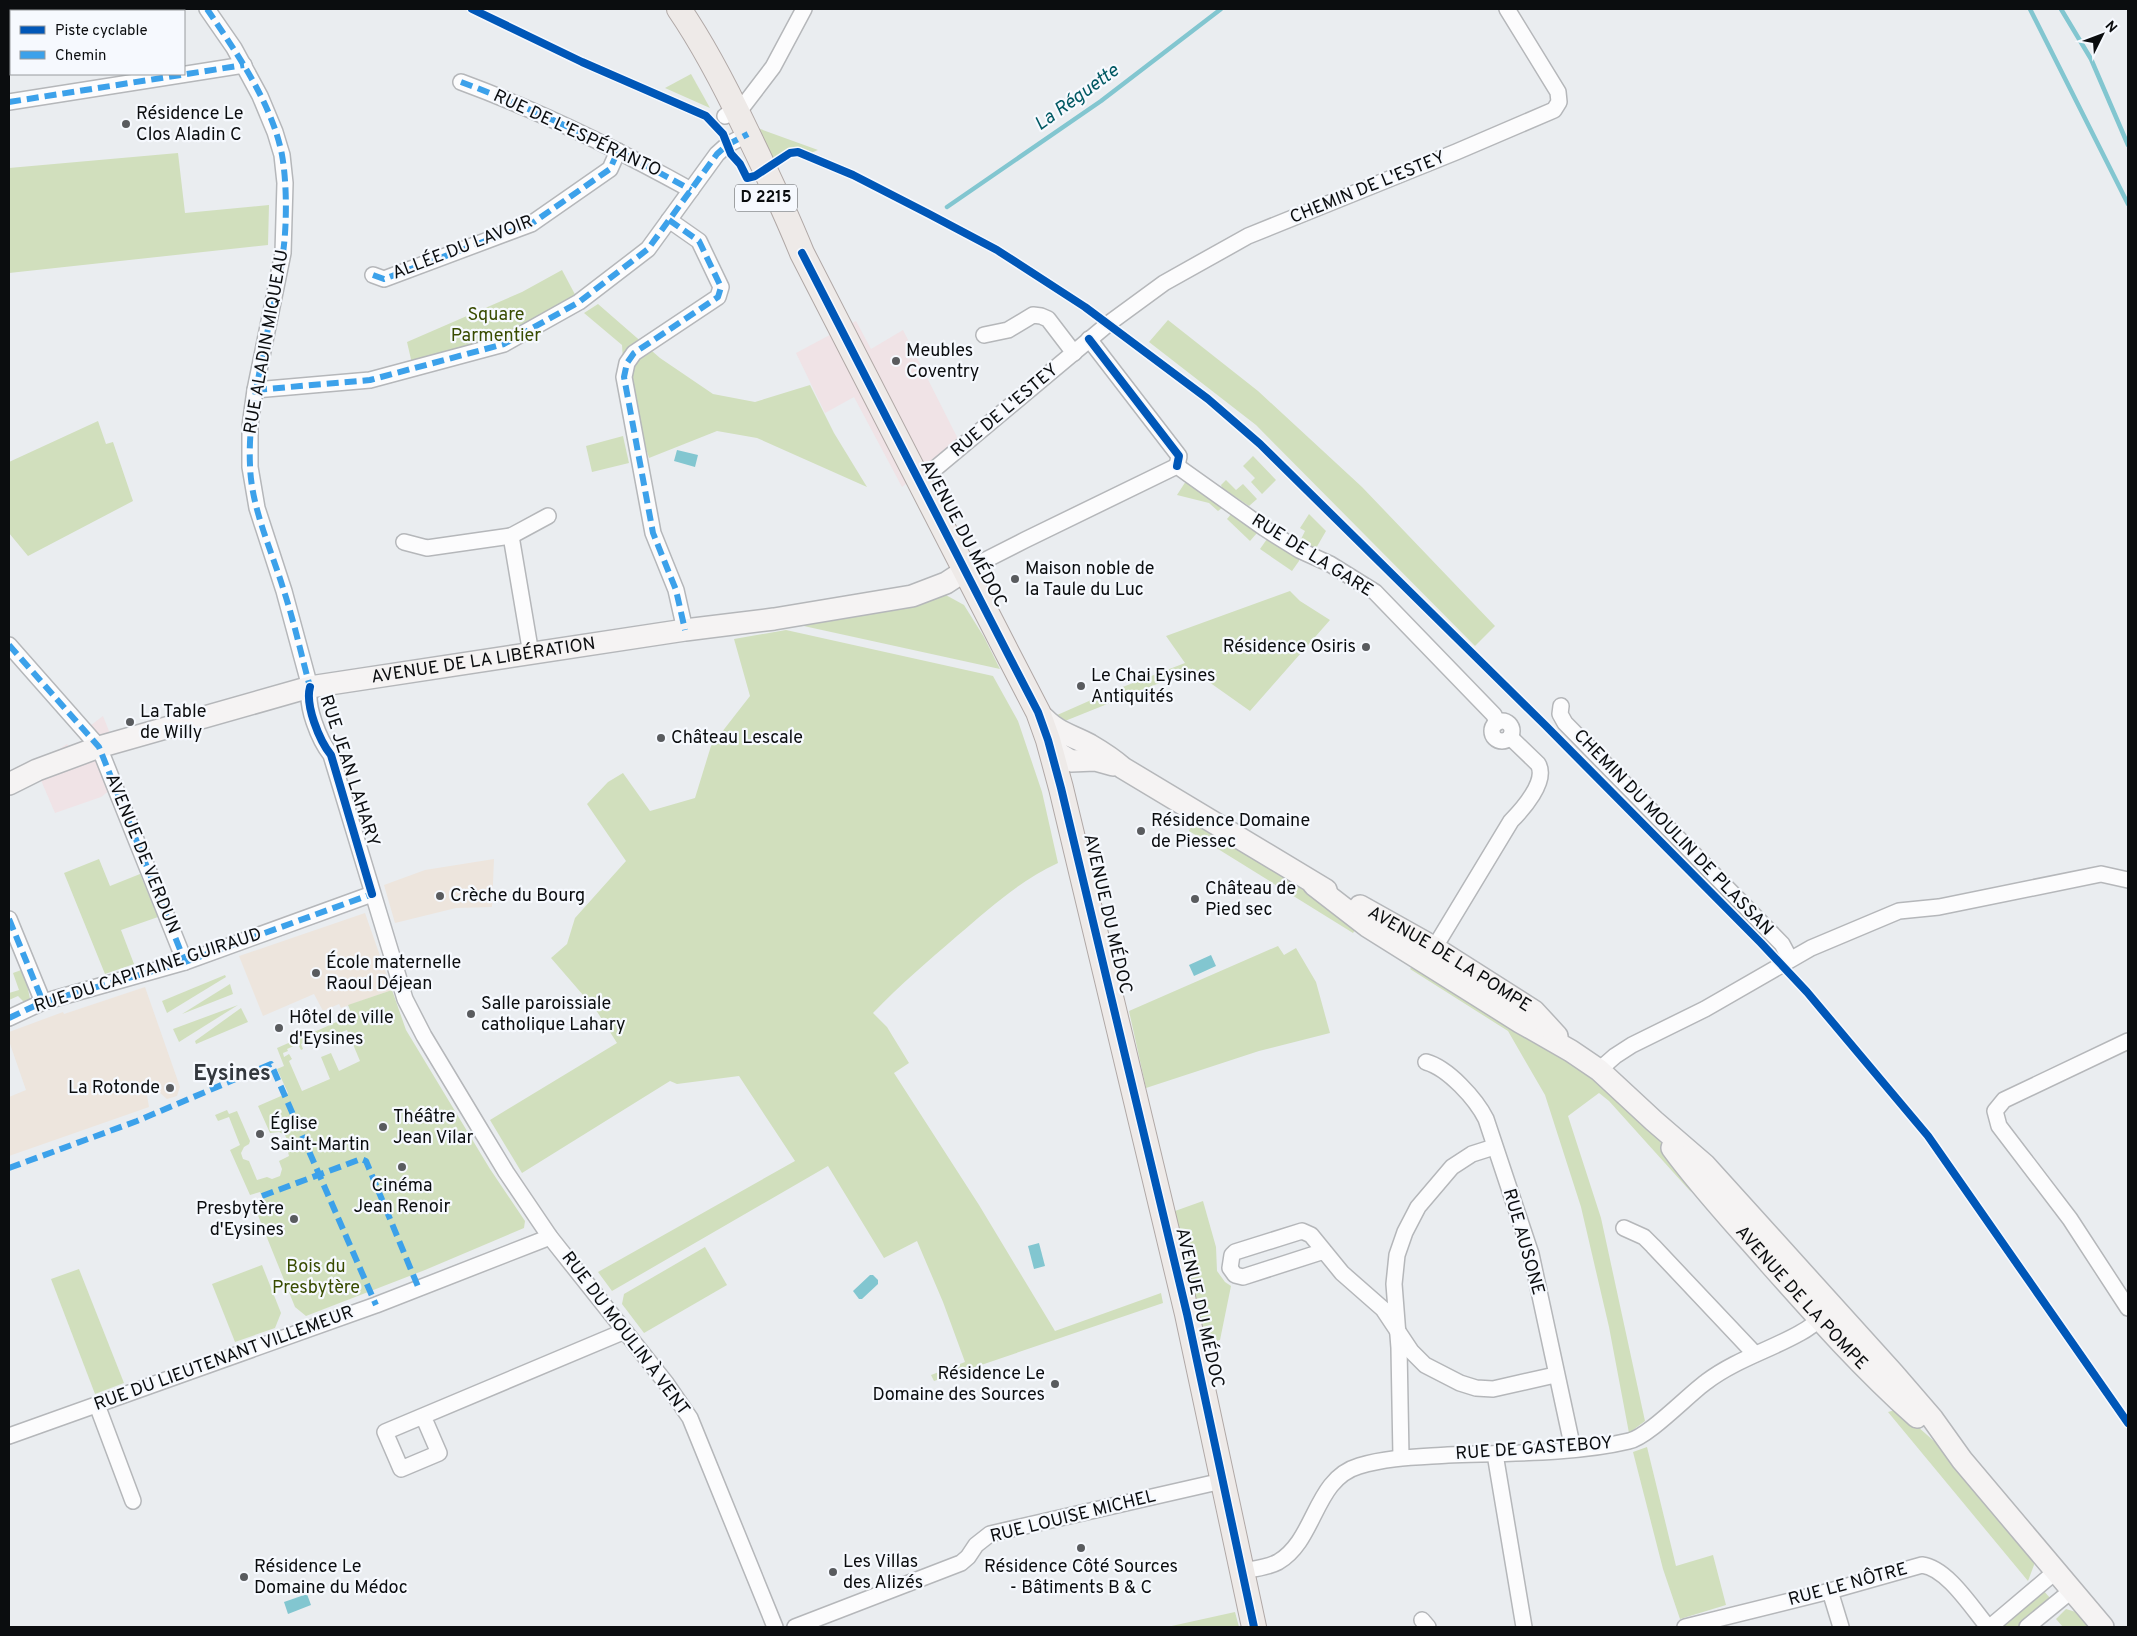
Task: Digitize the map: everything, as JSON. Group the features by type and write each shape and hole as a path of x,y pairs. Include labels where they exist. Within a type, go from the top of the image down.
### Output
{"main road":[{"name":"AVENUE DU MÉDOC","path":"678,9 702,42 731,113 743,137 781,200 802,253 1038,712 1048,740 1062,788 1187,1314 1254,1627"}],"street":[{"name":"RUE ALADIN MIQUEAU","path":"206,9 244,66 275,132 282,154 285,183 283,253 250,426 250,467 257,508 284,591 310,687"},
{"path":"731,113 744,105 773,67 804,9"},
{"name":"CHEMIN DE L'ESTEY","path":"1089,339 1164,282 1248,236 1456,152 1554,110 1559,102 1558,92 1507,9"},
{"path":"9,102 244,66"},
{"name":"RUE DE L'ESPÉRANTO","path":"461,82 512,101 618,151 691,190"},
{"path":"256,390 370,380 504,344 579,302 648,249 718,154 727,144 743,137"},
{"name":"ALLÉE DU LAVOIR","path":"373,275 384,279 531,224 610,169 618,151"},
{"path":"669,220 699,241 721,288 718,297 634,353 626,363 624,377 654,533 676,590 685,630"},
{"path":"984,335 1008,330 1033,315 1040,316 1048,319 1074,353"},
{"path":"966,570 1177,466 1179,456 1089,339"},
{"name":"RUE DE L'ESTEY","path":"918,479 938,466 1089,339"},
{"name":"RUE DE LA GARE","path":"1177,466 1264,528 1299,550 1330,564 1375,592 1494,715 1497,723 1503,722 1508,724 1511,729 1510,737 1538,764 1541,770 1539,780 1522,810 1510,820 1430,955"},
{"path":"404,542 427,548 511,536 548,516"},
{"path":"511,536 531,654"},
{"name":"AVENUE DE LA LIBÉRATION","path":"9,784 38,770 99,747 310,687 685,630 774,619 912,596 946,583 966,570"},
{"name":"AVENUE DE VERDUN","path":"9,645 99,747 186,962"},
{"name":"RUE JEAN LAHARY","path":"310,687 307,697 322,744 331,755 372,894 410,1010 506,1172 550,1237"},
{"name":"CHEMIN DU MOULIN DE PLASSAN","path":"1561,706 1560,714 1565,723 1782,944 1790,960"},
{"name":"AVENUE DE LA POMPE","path":"1038,712 1050,725 1061,733 1089,744 1123,768 1314,885 1360,906 1430,955 1534,1011 1571,1051 1599,1070 1654,1121 1692,1175 1827,1313 1880,1384 1962,1460 2055,1572 2104,1627"},
{"path":"1048,740 1060,754 1071,762 1065,767 1062,788"},
{"name":"AVENUE DE LA POMPE","path":"1071,762 1095,760 1123,768"},
{"path":"1599,1070 1632,1045 1705,1009 1811,948 1899,911 1939,907 2101,874 2128,880"},
{"name":"RUE DU CAPITAINE GUIRAUD","path":"9,1018 43,1002 186,962 372,894"},
{"path":"9,919 43,1002"},
{"path":"2128,1041 2004,1100 1995,1111 1999,1126 2070,1219 2128,1308"},
{"name":"RUE AUSONE","path":"1426,1062 1445,1070 1481,1109 1531,1254 1555,1375 1573,1449"},
{"path":"1401,1457 1398,1329 1394,1284 1397,1255 1405,1232 1418,1207 1452,1166 1472,1154 1494,1147"},
{"path":"1624,1228 1644,1237 1755,1354"},
{"path":"1324,1251 1243,1277 1235,1275 1230,1268 1232,1255 1235,1252 1302,1231 1311,1236 1324,1251 1342,1273 1383,1309 1417,1358 1460,1383 1476,1388 1492,1389 1555,1375"},
{"name":"RUE DU MOULIN À VENT","path":"550,1237 626,1331 690,1418 775,1627"},
{"name":"RUE DU LIEUTENANT VILLEMEUR","path":"9,1436 376,1305 550,1237"},
{"name":"RUE DE GASTEBOY","path":"1241,1571 1268,1566 1285,1556 1298,1542 1326,1492 1340,1476 1358,1466 1401,1457 1573,1449 1637,1439 1706,1382 1755,1354 1801,1333 1827,1313"},
{"path":"422,1416 626,1331"},
{"path":"97,1405 133,1501"},
{"path":"1495,1454 1524,1627"},
{"name":"RUE LOUISE MICHEL","path":"795,1627 961,1564 976,1545 990,1534 1222,1481"},
{"name":"RUE LE NÔTRE","path":"1685,1627 1830,1591 1922,1565 1929,1566 1944,1575 1989,1627 2055,1572"},
{"path":"2027,1627 2071,1590"},
{"path":"1830,1591 1841,1627"}],"shaded area":[{"path":"856,321 871,349 903,330 957,437 955,446 902,487 854,397 825,413 796,353"},
{"path":"103,716 111,736 172,736 109,756 119,783 101,797 55,813 40,778 51,755 67,744 72,751 85,744 78,735"},
{"name":"Crèche du Bourg","path":"494,859 492,907 456,908 395,923 384,885 425,870"},
{"name":"École maternelle Raoul Déjean","path":"365,913 392,990 341,1008 339,1004 323,1011 314,994 263,1016 239,956"},
{"path":"145,987 180,1087 177,1096 167,1099 158,1091 147,1095 149,1107 9,1156 9,1097 26,1090 9,1041 9,1032 63,1012 64,1014"}],"green space":[{"path":"691,74 710,108 665,88"},
{"path":"752,126 818,150 811,153 793,149 772,160"},
{"path":"178,153 185,213 269,205 268,245 9,273 9,168"},
{"name":"Square Parmentier","path":"562,270 579,302 504,344 413,368 407,342 522,292"},
{"path":"598,304 660,358 713,394 755,402 810,385 834,433 867,487 757,438 717,431 649,458 624,377 622,345 584,313"},
{"path":"1168,320 1258,391 1362,487 1495,626 1475,646 1256,425 1149,342"},
{"path":"98,421 106,444 113,442 133,501 28,556 9,533 9,462"},
{"path":"623,436 629,463 592,472 586,446"},
{"path":"1253,456 1276,480 1262,494 1251,482 1255,478 1243,466"},
{"path":"1226,480 1236,490 1243,484 1257,499 1249,506 1222,488 1221,485"},
{"path":"1186,481 1223,507 1218,511 1209,503 1177,495"},
{"path":"1232,513 1257,533 1250,541 1227,519"},
{"path":"1309,514 1326,531 1315,550 1299,543 1305,531 1300,528"},
{"path":"1267,539 1299,557 1299,561 1292,571 1260,549"},
{"path":"1290,591 1300,601 1330,620 1250,711 1192,670 1060,723 1055,716 1107,693 1185,663 1166,636"},
{"path":"944,594 964,605 984,637 1000,669 790,623"},
{"path":"786,630 993,676 1018,721 1042,792 1058,863 1030,878 993,906 914,974 873,1013 887,1027 909,1063 894,1073 979,1205 1055,1331 1161,1293 1163,1303 934,1381 931,1375 965,1362 943,1302 917,1241 884,1258 828,1166 612,1291 598,1272 795,1161 739,1076 677,1084 670,1081 522,1173 490,1120 617,1043 596,1010 551,958 567,944 575,918 626,861 587,804 608,782 623,773 650,811 695,798 711,746 750,696 734,639"},
{"path":"1193,821 1323,899 1358,926 1353,933 1189,831"},
{"path":"99,859 110,886 140,874 158,917 121,930 134,964 105,974 64,873"},
{"path":"1278,946 1284,955 1296,948 1316,982 1330,1033 1259,1051 1146,1088 1129,1011"},
{"path":"1415,963 1598,1080 1649,1127 1681,1169 1691,1192 1609,1101 1599,1093 1568,1116 1601,1218 1645,1421 1629,1433 1609,1327 1581,1207 1545,1095 1508,1031 1410,969"},
{"path":"24,969 30,999 24,1002 18,996 9,1000 9,993 19,990 13,973"},
{"path":"225,975 226,977 167,1013 162,1001"},
{"path":"230,984 233,994 182,1014"},
{"name":"Bois du Presbytère","path":"392,990 406,1030 490,1169 525,1221 524,1228 425,1270 306,1316 295,1307 255,1208 265,1204 260,1192 250,1195 230,1150 240,1145 229,1117 218,1121 215,1115 227,1110 229,1114 237,1111 250,1141 241,1153 243,1159 249,1161 257,1180 267,1177 272,1179 280,1176 282,1169 279,1161 289,1156 286,1137 279,1132 270,1133 258,1106 288,1093 277,1069 284,1066 277,1048 309,1034 308,1038 312,1045 309,1041 301,1044 303,1049 301,1050 298,1044 287,1049 288,1051 283,1053 284,1057 289,1054 292,1059 289,1061 302,1091 330,1079 321,1057 331,1053 339,1071 360,1061 347,1030 334,1035 332,1031 322,1035 321,1032 313,1035 312,1033 352,1015 348,1005"},
{"path":"238,1005 179,1042 173,1029"},
{"path":"241,1008 248,1022 196,1044 195,1041"},
{"path":"1203,1201 1216,1247 1217,1271 1225,1282 1231,1286 1220,1340 1206,1344 1175,1211"},
{"path":"705,1247 727,1285 644,1333 622,1304 624,1294"},
{"path":"262,1265 281,1313 275,1328 235,1342 212,1284"},
{"path":"79,1269 124,1383 95,1394 51,1279"},
{"path":"1895,1410 1916,1425 1953,1460 2034,1558 2034,1565 2028,1581 1888,1412"},
{"path":"1647,1447 1676,1566 1713,1555 1726,1605 1680,1619 1663,1569 1633,1452"},
{"path":"2042,1589 2051,1599 2017,1627 2000,1627"},
{"path":"2066,1609 2079,1613 2091,1627 2063,1627 2056,1619"},
{"path":"1235,1612 1239,1627 1167,1627"}],"water":[{"path":"677,450 698,455 695,467 674,461"},
{"path":"1211,955 1216,966 1194,976 1189,965"},
{"path":"1039,1243 1045,1266 1034,1269 1028,1246"},
{"path":"870,1275 873,1275 878,1280 878,1284 862,1299 859,1299 853,1291"},
{"path":"307,1594 311,1605 288,1614 284,1602"}],"waterway":[{"name":"La Réguette","path":"947,207 1101,101 1221,9"},
{"name":"La Réguette","path":"2030,9 2128,204"},
{"path":"2061,9 2091,59 2128,145"}],"marked path":[{"path":"207,9 241,60 262,97 277,136 284,166 286,191 284,242 280,275 254,402 250,465 251,481 262,528 291,613 310,687 309,690"},
{"path":"185,74 244,65"},
{"path":"9,102 180,75"},
{"path":"461,82 520,105 578,132 691,190"},
{"path":"255,390 370,380 504,344 579,302 648,249 717,154 727,145 748,134"},
{"path":"373,275 384,279 531,224 610,169 618,151"},
{"path":"669,220 699,241 721,287 718,297 634,353 627,363 624,377 653,533 676,590 685,630"},
{"path":"9,645 99,747 185,962"},
{"path":"9,1018 43,1002 185,962 372,894 371,891"},
{"path":"9,919 43,1002"},
{"path":"9,1168 137,1121 271,1064 376,1305"},
{"path":"262,1196 361,1159 366,1161 419,1289"}],"cycle path":[{"path":"472,9 582,62 706,116 723,134 731,154 740,164 747,178 755,176 790,153 798,152 853,175 997,250 1085,307 1208,399 1260,444 1545,725 1807,992 1928,1136 2128,1423"},
{"path":"802,253 1038,712 1048,740 1187,1314 1254,1627"},
{"path":"1089,339 1179,456 1177,466"},
{"path":"310,687 309,703 311,712 322,741 331,755 372,894"}],"place":[{"name":"Résidence Le Clos Aladin C","path":"126,124"},
{"name":"Meubles Coventry","path":"896,361"},
{"name":"Maison noble de la Taule du Luc","path":"1015,579"},
{"name":"Résidence Osiris","path":"1366,647"},
{"name":"Le Chai Eysines Antiquités","path":"1081,686"},
{"name":"La Table de Willy","path":"130,722"},
{"name":"Château Lescale","path":"661,738"},
{"name":"Résidence Domaine de Piessec","path":"1141,831"},
{"name":"Crèche du Bourg","path":"440,896"},
{"name":"Château de Pied sec","path":"1195,899"},
{"name":"École maternelle Raoul Déjean","path":"316,973"},
{"name":"Salle paroissiale catholique Lahary","path":"471,1014"},
{"name":"Hôtel de ville d'Eysines","path":"279,1028"},
{"name":"La Rotonde","path":"170,1088"},
{"name":"Théâtre Jean Vilar","path":"383,1127"},
{"name":"Église Saint-Martin","path":"260,1134"},
{"name":"Cinéma Jean Renoir","path":"402,1167"},
{"name":"Presbytère d'Eysines","path":"294,1219"},
{"name":"Résidence Le Domaine des Sources","path":"1055,1384"},
{"name":"Résidence Côté Sources - Bâtiments B & C","path":"1081,1548"},
{"name":"Les Villas des Alizés","path":"833,1572"},
{"name":"Résidence Le Domaine du Médoc","path":"244,1577"}],"district":[{"name":"Eysines","path":"232,1074"}]}
